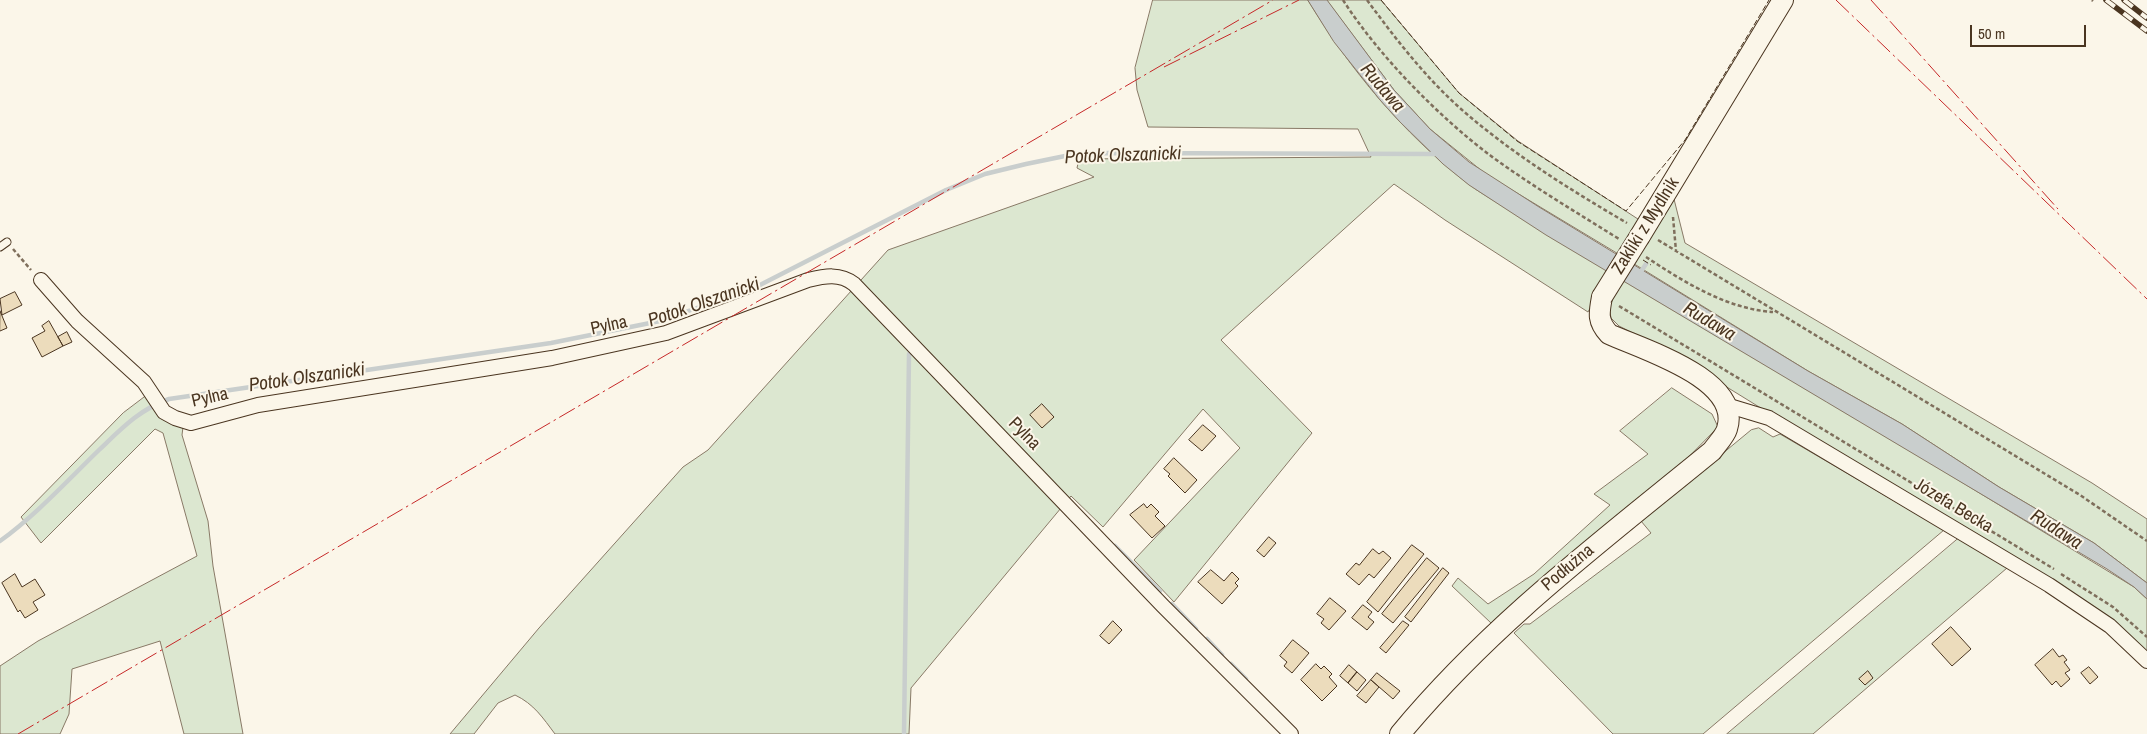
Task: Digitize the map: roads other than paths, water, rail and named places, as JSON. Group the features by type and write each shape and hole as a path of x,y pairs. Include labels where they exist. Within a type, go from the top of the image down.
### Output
{"street":[{"name":"Zakliki z Mydlnik","path":"1726,405 1710,386 1681,364 1609,334 1601,325 1600,310 1602,296 1670,188 1782,0"},
{"name":"Pylna","path":"41,280 77,321 144,382 164,412 190,423 258,405 552,358 666,333 808,280 827,276 845,278 854,284 1173,616 1291,734"},
{"name":"Józefa Becka","path":"1726,405 1769,418 2050,585 2110,626 2147,662"},
{"name":"Podłużna","path":"1400,734 1428,700 1491,635 1549,584 1712,451 1727,429 1726,405"}],"lane":[{"path":"0,246 7,242"}],"water":[{"name":"Rudawa","path":"1308,0 1327,0 1394,90 1430,129 1469,162 1539,207 1808,371 1902,424 1999,487 2094,543 2147,583 2147,599 2134,587 2107,569 1546,235 1469,185 1443,164 1380,100 1334,42"}],"waterway":[{"name":"Potok Olszanicki","path":"0,541 39,509 131,420 149,408 169,399 551,343 660,321 756,287 946,190 985,174 1065,156 1108,153 1437,154"},
{"path":"1640,273 1646,264"},
{"path":"904,734 909,354"},
{"path":"1115,546 1160,591"},
{"path":"1172,604 1196,629"},
{"path":"1207,639 1222,655"},
{"path":"1231,664 1246,679"}],"railway":[{"path":"2106,0 2147,31"},
{"path":"2124,0 2147,18"}]}
